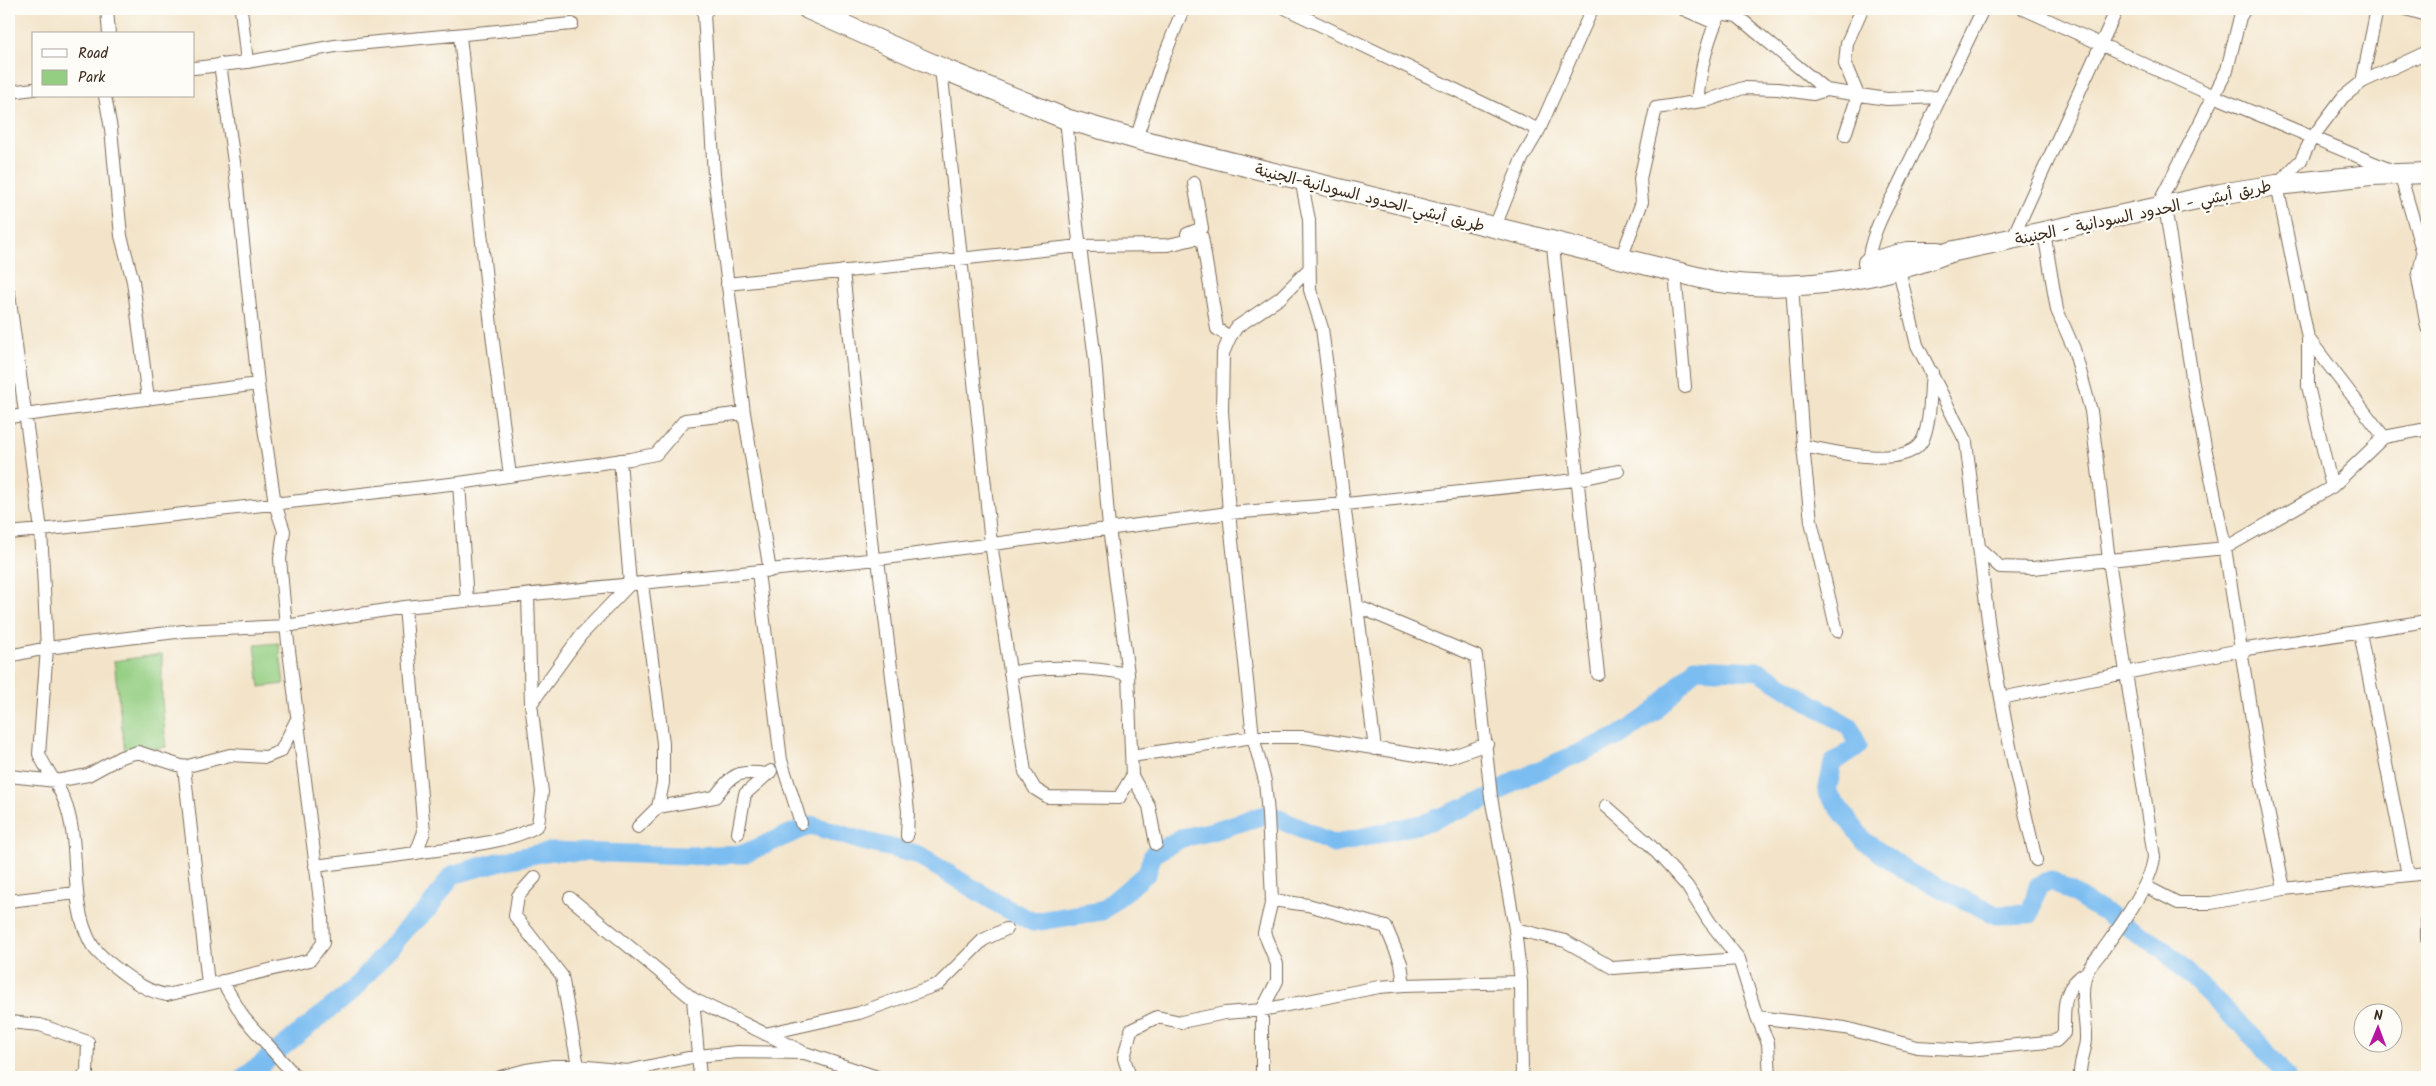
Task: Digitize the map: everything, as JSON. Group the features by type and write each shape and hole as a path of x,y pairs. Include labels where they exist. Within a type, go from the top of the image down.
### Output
{"highway":[{"name":"طريق أبشي-الحدود السودانية-الجنينة","path":"808,9 941,68 1022,96 1066,119 1223,155 1301,179 1495,228 1552,236 1674,272 1741,286 1868,270 1899,270 1950,252"},
{"path":"832,9 1022,96 1066,108 1137,134"},
{"path":"1223,155 1498,219 1552,236 1625,248 1714,270 1791,281"},
{"name":"طريق أبشي - الحدود السودانية - الجنينة","path":"1950,252 2161,207 2277,185 2427,173"},
{"path":"1868,270 1908,252 1950,252"}],"street":[{"path":"107,9 109,32"},
{"path":"241,9 247,62"},
{"path":"708,9 704,14 714,175 764,571 781,760 801,822"},
{"path":"1137,134 1183,9"},
{"path":"1287,9 1539,130"},
{"path":"1498,219 1522,159 1539,130 1592,9"},
{"path":"1683,9 1737,16 1826,90"},
{"path":"1845,135 1858,94 1845,64 1847,43 1862,9"},
{"path":"1868,270 1883,212 1895,192 1983,9"},
{"path":"2024,9 2214,96 2400,174 2423,253 2418,278 2427,327"},
{"path":"2012,239 2117,9"},
{"path":"2245,9 2240,17 2227,70 2161,207 2225,548 2261,777 2284,889"},
{"path":"2362,82 2377,9"},
{"path":"2406,9 2427,16"},
{"path":"1697,101 1702,61 1719,15"},
{"path":"195,68 247,62 335,46 460,36 572,24"},
{"path":"460,36 491,326 510,476"},
{"path":"2332,487 2308,386 2308,338 2277,185 2301,160 2312,138 2343,97 2362,82 2427,52"},
{"path":"9,294 41,530 47,648 39,754 46,770 56,781 67,808 76,851 76,893 93,946 104,959 132,980 153,992 166,995 310,960 323,943 286,626 280,559 284,531 275,504 258,384 236,176 220,64"},
{"path":"941,68 991,543 1025,772 1036,789 1048,797 1119,798 1132,776"},
{"path":"9,92 32,88"},
{"path":"1625,248 1642,202 1640,179 1656,108 1709,100 1742,88 1778,89 1814,94 1826,90 1887,98 1941,97"},
{"path":"105,98 111,129 121,236 133,281 148,399"},
{"path":"1066,119 1095,359 1109,528 1128,674 1132,776 1149,806 1156,844"},
{"path":"1301,179 1309,220 1308,269 1310,290 1322,328 1359,607 1375,748"},
{"path":"1129,245 1174,238 1202,228 1194,183"},
{"path":"1757,1017 1845,1028 1917,1047 1969,1050 2056,1041 2064,1033 2064,1000 2078,978 2087,972 2123,922 2144,886 2153,866 2154,857 2109,560 2091,411 2074,349 2057,310 2044,232"},
{"path":"1552,236 1576,480 1598,674"},
{"path":"727,284 1080,246 1168,245 1202,237 1217,329 1221,334 1230,337"},
{"path":"1262,1077 1262,1010 1278,980 1277,964 1264,933 1272,900 1265,781 1253,737 1229,514 1222,411 1223,353 1237,327 1280,298 1308,269"},
{"path":"1899,270 1917,345 1966,442 1991,644 2036,860"},
{"path":"843,271 875,558 908,811 907,836"},
{"path":"1674,272 1685,387"},
{"path":"1791,281 1803,446 1811,521 1837,631"},
{"path":"2308,338 2384,437"},
{"path":"1803,446 1885,457 1907,454 1921,442 1926,429 1932,372"},
{"path":"9,417 258,384"},
{"path":"9,533 459,483 620,460 656,454 685,420 744,413"},
{"path":"1980,549 2000,567 2033,568 2225,548 2332,487 2384,437 2427,429"},
{"path":"620,460 636,584 663,743 663,783 658,807 638,827"},
{"path":"9,656 47,648 184,631 286,626 405,607 764,571 1229,514 1576,480 1618,471"},
{"path":"459,483 466,601"},
{"path":"530,704 581,635 636,584"},
{"path":"315,866 416,853 509,837 529,832 538,825 542,792 530,704 528,595"},
{"path":"405,607 424,832 416,853"},
{"path":"1359,607 1476,656 1487,744 1491,797 1515,929 1521,982 1522,1077"},
{"path":"2001,698 2240,650 2360,633 2427,621"},
{"path":"2360,633 2408,875"},
{"path":"1010,673 1024,670 1102,669 1128,674"},
{"path":"9,776 56,781 88,775 122,757 138,752 184,767 230,755 266,757 281,751 298,719"},
{"path":"1138,755 1253,737 1304,737 1436,758 1450,757 1487,744"},
{"path":"738,833 746,794 781,760"},
{"path":"184,767 208,984"},
{"path":"658,807 715,797 729,778 748,772 768,774"},
{"path":"1606,806 1649,844 1687,886 1709,922 1739,959 1757,1017 1768,1042 1770,1077"},
{"path":"2144,886 2178,903 2210,903 2284,889 2427,873"},
{"path":"535,877 518,896 516,916 562,976 578,1066"},
{"path":"9,901 76,893"},
{"path":"570,898 693,999 805,1053 877,1077"},
{"path":"1272,900 1308,905 1386,927 1401,963 1404,984"},
{"path":"2427,920 2427,939"},
{"path":"765,1034 859,1013 939,984 983,940 1006,929"},
{"path":"1515,929 1565,941 1613,968 1739,959"},
{"path":"2080,1077 2079,1064 2086,1041 2082,1004 2087,972"},
{"path":"222,981 244,1018 296,1077"},
{"path":"1130,1077 1124,1058 1131,1030 1157,1017 1181,1022 1225,1013 1262,1010 1404,984 1521,982"},
{"path":"693,999 700,1077"},
{"path":"9,1022 40,1025 88,1042 87,1073 82,1077"},
{"path":"500,1077 526,1070 578,1066 627,1071 697,1056 738,1052 805,1053"}],"green space":[{"path":"279,643 284,684 260,687 255,645"},
{"path":"162,654 162,701 166,747 125,753 114,661"}],"waterway":[{"path":"245,1077 353,990 407,928 429,908 452,875 501,861 552,851 685,856 743,854 811,825 859,840 916,854 1000,905 1033,922 1102,911 1147,873 1153,854 1182,838 1268,814 1334,844 1425,823 1491,797 1514,781 1619,736 1654,712 1695,668 1759,671 1850,727 1858,746 1833,763 1827,792 1864,841 1909,873 1996,915 2030,914 2038,886 2051,880 2162,948 2259,1043 2286,1077"}]}
